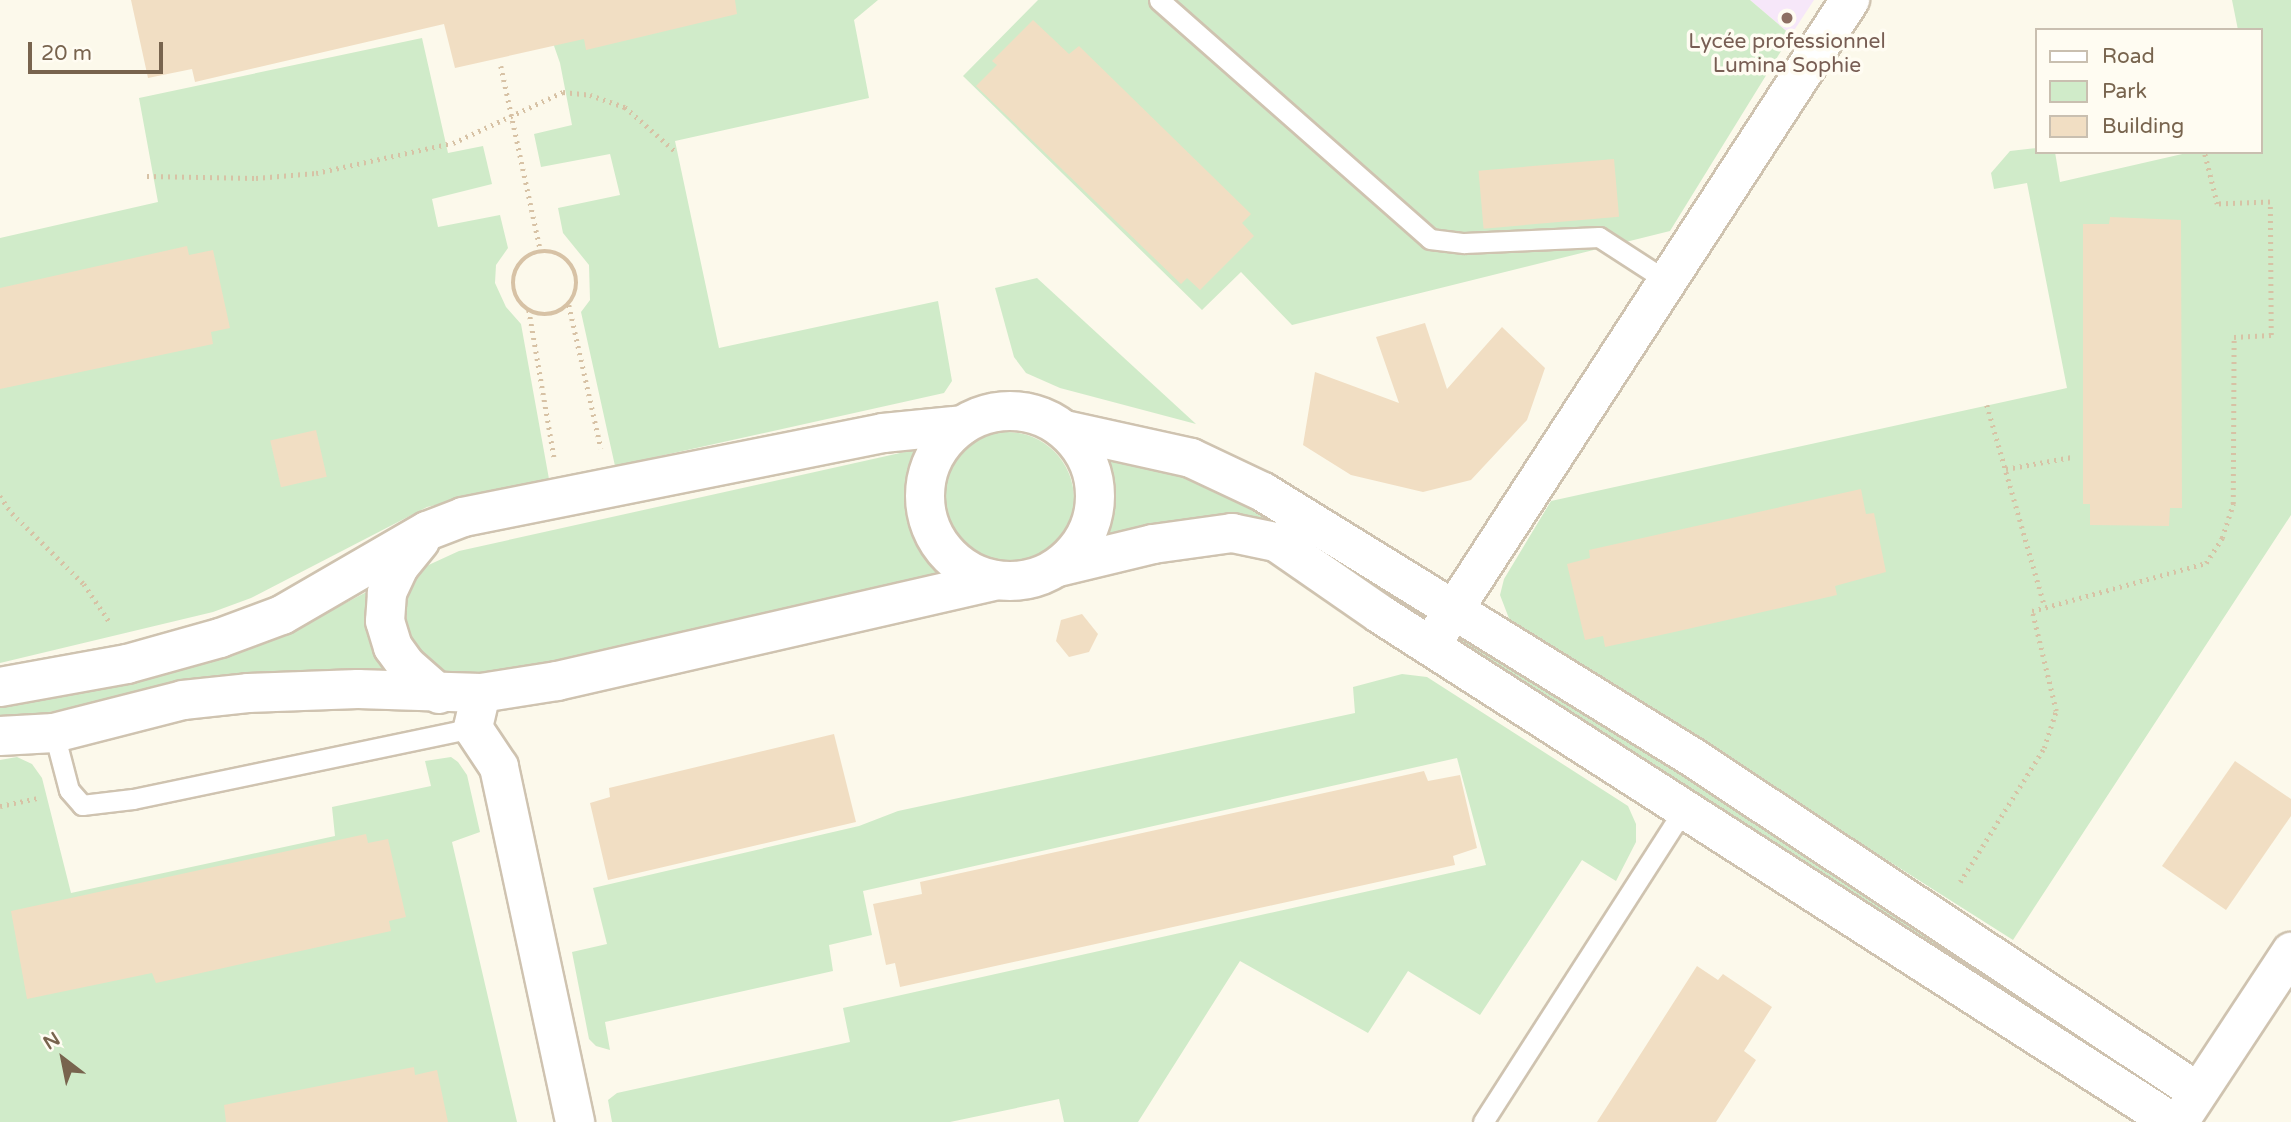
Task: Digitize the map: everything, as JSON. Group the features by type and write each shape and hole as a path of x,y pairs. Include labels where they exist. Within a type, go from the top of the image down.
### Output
{"street":[{"path":"1431,644 1850,0"},
{"path":"994,581 967,570 945,553 930,528 924,499 929,470 942,444 964,425 983,415 1010,411 1037,415 1065,430 1191,458 1263,492 1692,757 1936,919 2189,1107 2291,952"},
{"path":"0,687 127,664 282,615 427,531 463,517 562,495 883,433 964,425"},
{"path":"1058,567 1091,527 1096,501 1093,474 1083,450 1065,430"},
{"path":"427,531 399,568 387,593 386,621 393,647 406,665 439,694 477,711 726,645 994,581 1016,582 1058,567 1153,544 1232,533 1276,542 1683,810 2172,1122"},
{"path":"0,736 54,733 196,698 358,690 439,694"},
{"path":"477,711 499,767 575,1122"}],"lane":[{"path":"1159,0 1430,239 1464,243 1599,237 1667,281"},
{"path":"54,733 69,790 82,805 133,799 477,711"},
{"path":"1483,1122 1683,810"}],"path":[{"path":"501,66 541,252"},
{"path":"147,176 256,178 316,173 453,143 563,92 590,95 625,107 676,152"},
{"path":"1936,919 2044,748 2056,711 2032,611 2206,563 2222,538 2233,504 2234,337 2271,335 2270,202 2217,204 2204,154"},
{"path":"562,495 529,310 514,290 515,273 525,258 541,252 560,255 573,268 577,287 569,304 610,486"},
{"path":"529,310 546,315 569,304"},
{"path":"1987,405 2045,607"},
{"path":"2006,469 2072,457"},
{"path":"0,496 106,611 127,664"}],"shaded area":[{"name":"Lycée professionnel Lumina Sophie","path":"1750,0 1814,0 1791,35"}],"green space":[{"path":"538,0 878,0 854,20 869,98 675,141 719,348 938,301 952,381 944,393 615,466 581,312 590,300 589,265 563,233 558,208 620,195 610,154 541,167 534,134 572,125 560,63"},
{"path":"1038,0 1750,0 1791,35 1670,231 1292,325 1241,272 1202,310 963,76"},
{"path":"2232,0 2291,0 2291,515 2013,940 1510,621 1500,595 1504,579 1551,501 2067,388 2027,183 1994,189 1991,173 2010,151 2036,148 2036,154 2055,154 2060,182 2182,154 2263,154 2263,28 2238,28"},
{"path":"422,38 448,153 483,146 492,184 432,199 438,227 500,215 508,248 496,265 495,283 506,307 521,324 549,479 427,507 251,598 213,612 0,663 0,238 158,202 139,98"},
{"path":"1037,278 1196,424 1060,388 1026,373 1014,357 995,288"},
{"path":"1007,432 1033,437 1055,451 1069,473 1074,499 1069,525 1055,547 1033,561 1007,566 981,561 959,547 945,525 940,499 945,473 959,451 981,437"},
{"path":"918,449 910,518 923,546 952,580 515,675 458,681 425,667 407,636 407,599 422,568 459,551"},
{"path":"1096,449 1176,467 1302,532 1099,545 1111,493"},
{"path":"378,586 399,677 118,698 0,722 0,706 206,662 286,634"},
{"path":"1469,637 1949,947 1949,954 1943,957 1462,650 1459,641"},
{"path":"1402,674 1427,677 1628,806 1636,824 1636,842 1616,881 1582,860 1480,1015 1408,971 1368,1033 1240,961 1138,1122 1064,1122 1059,1099 950,1122 612,1122 608,1100 617,1093 850,1042 843,1008 1486,865 1457,758 863,891 872,935 829,945 833,971 605,1022 610,1050 596,1046 589,1039 572,952 607,944 593,888 859,826 898,811 1355,713 1353,687"},
{"path":"17,757 32,764 42,778 71,893 335,836 332,807 431,786 425,761 451,757 458,762 467,775 480,832 452,842 517,1122 0,1122 0,760"}],"building":[{"path":"131,0 735,0 737,14 586,50 584,39 455,68 444,24 195,82 192,69 148,78"},
{"path":"1033,20 1069,54 1079,46 1251,214 1242,223 1254,236 1200,290 1187,278 1181,284 976,86 997,65 992,61"},
{"path":"1614,159 1619,217 1484,229 1479,171"},
{"path":"2110,217 2181,220 2182,508 2170,508 2169,526 2090,525 2090,504 2083,504 2083,224 2109,224"},
{"path":"187,246 189,255 213,250 230,328 211,332 213,344 0,389 0,288"},
{"path":"1425,323 1447,389 1502,327 1545,368 1527,420 1471,480 1423,492 1351,475 1303,445 1315,372 1399,403 1376,337"},
{"path":"316,430 327,477 281,487 270,441"},
{"path":"1861,489 1866,514 1874,513 1886,572 1835,586 1837,595 1670,633 1605,647 1603,636 1585,640 1567,564 1590,558 1589,550"},
{"path":"1082,614 1098,634 1089,652 1069,657 1056,641 1061,620"},
{"path":"834,734 856,822 608,880 590,803 610,797 609,788"},
{"path":"2235,761 2291,799 2291,816 2226,910 2162,866"},
{"path":"1424,771 1428,781 1460,775 1477,848 1453,856 1455,865 900,987 895,963 886,965 873,904 922,894 920,882"},
{"path":"366,834 368,843 388,839 406,917 389,921 391,931 156,983 152,973 27,999 11,911"},
{"path":"1697,966 1718,980 1723,974 1772,1007 1744,1051 1756,1060 1716,1122 1597,1122"},
{"path":"414,1067 415,1075 437,1070 448,1122 226,1122 224,1105"}],"place":[{"name":"Lycée professionnel Lumina Sophie","path":"1787,18"}]}
